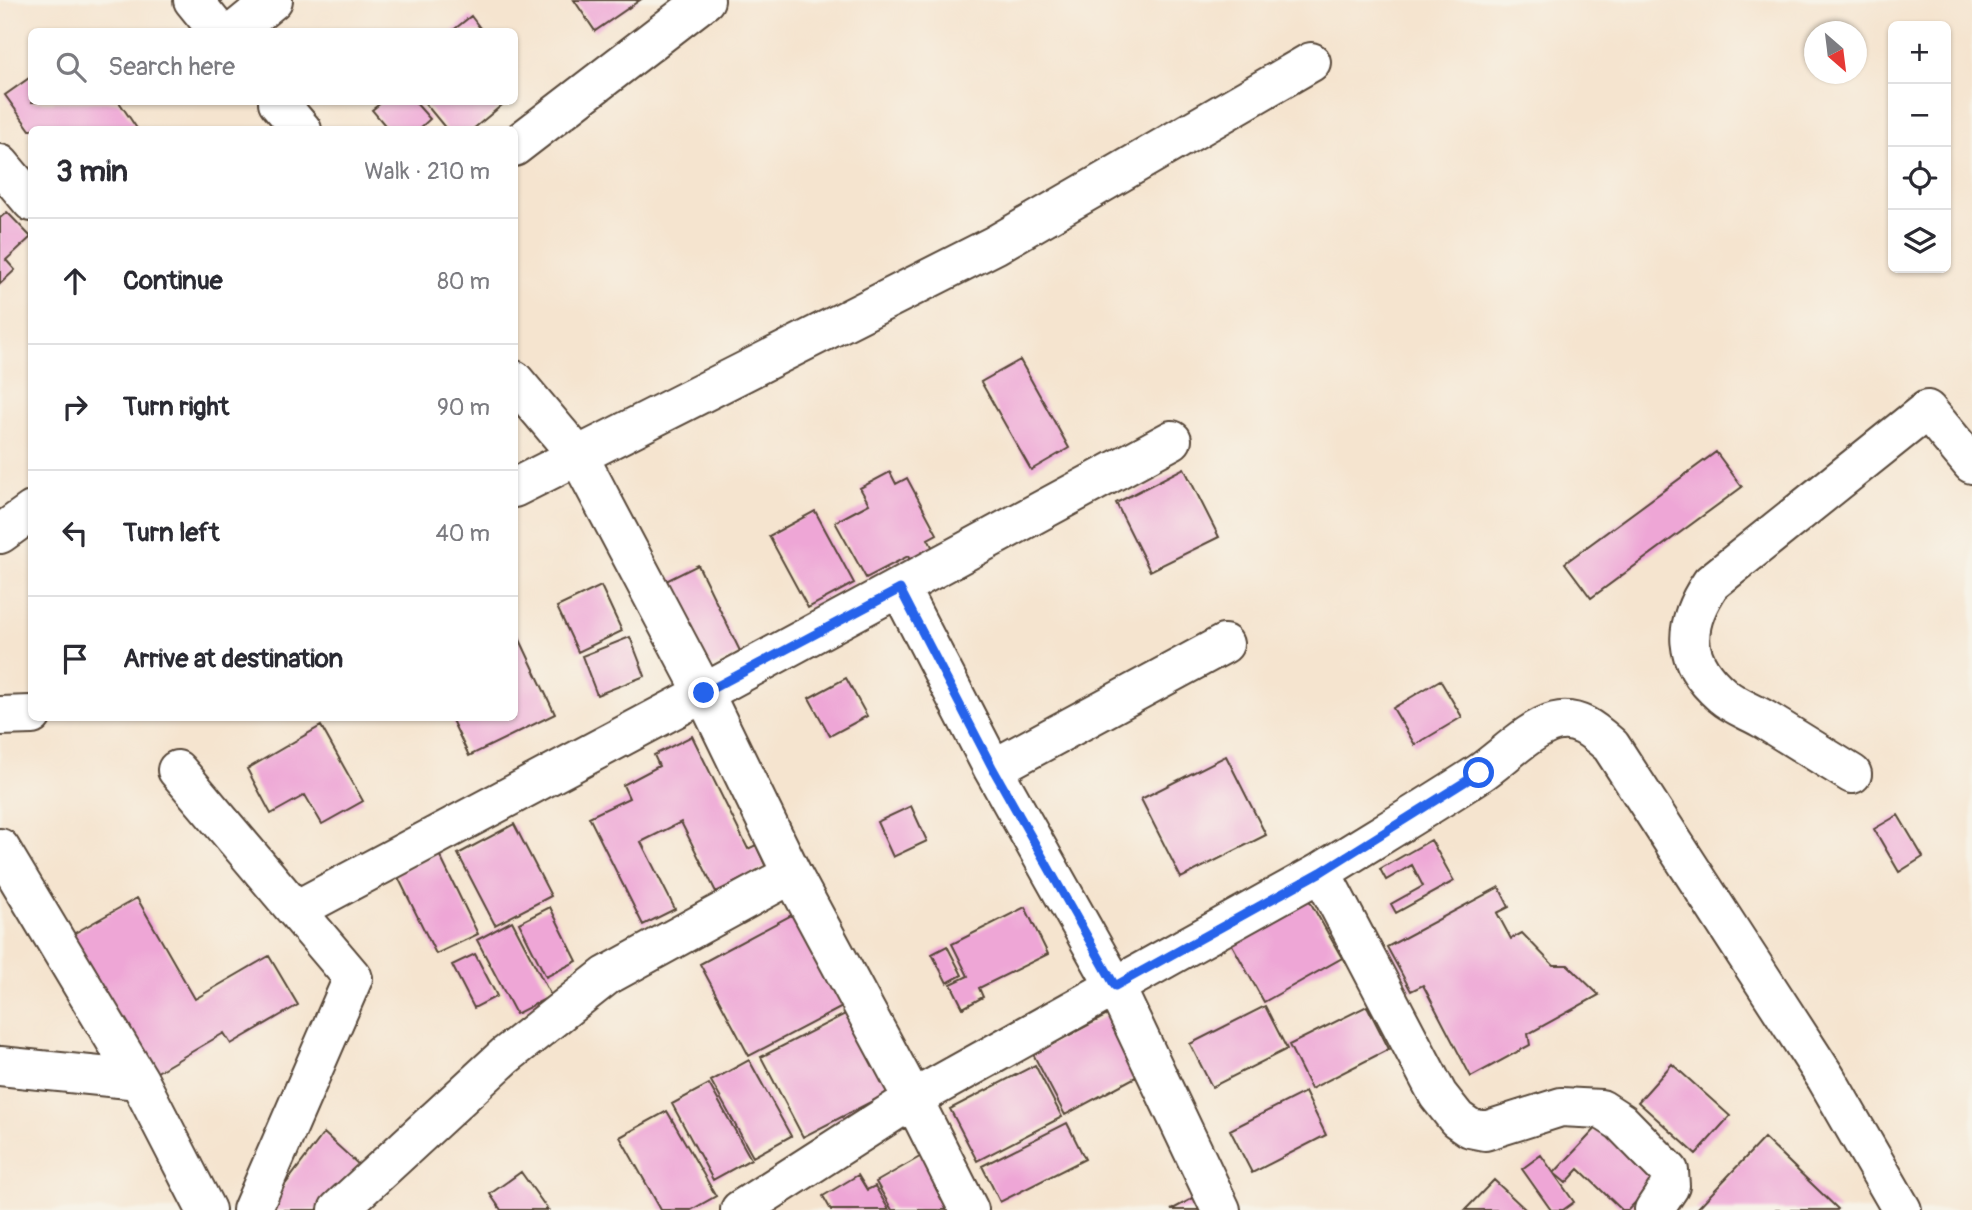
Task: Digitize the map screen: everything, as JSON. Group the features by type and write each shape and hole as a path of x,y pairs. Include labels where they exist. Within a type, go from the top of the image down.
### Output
{"street":[{"path":"193,0 216,28"},
{"path":"239,28 272,0"},
{"path":"518,144 705,0"},
{"path":"518,486 995,245 1311,62"},
{"path":"281,105 299,126"},
{"path":"0,164 28,197"},
{"path":"518,385 579,457 704,693 792,874 914,1099 969,1210"},
{"path":"1853,774 1724,698 1703,675 1688,632 1694,608 1711,583 1927,410 1972,464"},
{"path":"296,910 900,589 1172,440"},
{"path":"900,589 993,769 1115,986 1221,1210"},
{"path":"993,769 1224,644"},
{"path":"0,716 28,715"},
{"path":"740,1210 914,1099 1321,872 1479,773 1539,729 1555,722 1574,721 1591,729 1611,746 1826,1078 1902,1210"},
{"path":"177,770 353,978 252,1210"},
{"path":"0,848 139,1080 206,1210"},
{"path":"1321,872 1438,1095 1457,1119 1470,1128 1485,1131 1561,1107 1601,1109 1621,1122 1669,1171 1670,1186 1654,1210"},
{"path":"338,1210 505,1056 606,976 792,874"},
{"path":"0,1066 139,1080"}],"building":[{"path":"574,0 640,0 595,31"},
{"path":"471,16 480,28 456,28"},
{"path":"28,79 28,105 121,105 135,126 28,127 5,95"},
{"path":"378,105 418,105 430,119 422,126 386,126 372,110"},
{"path":"426,105 502,105 477,126 444,126"},
{"path":"7,212 28,234 28,240 6,260 15,270 0,284 0,218"},
{"path":"1020,360 1069,448 1031,470 981,382"},
{"path":"1716,452 1742,487 1591,598 1565,563"},
{"path":"1184,468 1219,537 1150,571 1116,503"},
{"path":"890,472 896,484 907,478 937,534 928,539 936,554 913,566 908,556 866,578 835,522 869,504 860,488"},
{"path":"815,511 854,583 808,608 769,536"},
{"path":"698,565 741,653 710,668 666,581"},
{"path":"601,586 622,631 578,652 557,607"},
{"path":"518,635 555,714 469,756 452,721 518,721"},
{"path":"630,637 645,676 597,695 582,656"},
{"path":"846,678 867,716 830,736 809,698"},
{"path":"1440,680 1462,717 1415,745 1393,708"},
{"path":"321,726 363,801 322,824 305,795 271,814 247,769"},
{"path":"692,736 748,849 756,845 766,867 716,892 681,822 641,842 675,909 643,925 589,817 629,798 623,785 659,766 654,755"},
{"path":"1226,756 1266,835 1181,878 1141,799"},
{"path":"911,806 927,841 893,857 877,822"},
{"path":"1898,815 1923,857 1899,872 1874,829"},
{"path":"514,824 551,896 495,925 458,854"},
{"path":"1431,840 1454,881 1396,913 1391,904 1423,886 1412,865 1386,880 1380,869"},
{"path":"438,852 478,934 436,954 396,873"},
{"path":"1499,887 1509,907 1497,913 1511,939 1522,933 1553,965 1568,965 1599,995 1528,1034 1530,1045 1471,1077 1423,985 1411,991 1387,947"},
{"path":"137,898 195,999 269,956 298,1005 231,1044 224,1033 147,1078 66,938"},
{"path":"1309,900 1342,958 1264,1002 1231,943"},
{"path":"550,907 577,961 546,977 519,923"},
{"path":"1025,907 1048,954 979,988 983,997 963,1008 951,984 968,976 952,944"},
{"path":"799,911 848,1004 749,1056 700,964"},
{"path":"512,921 551,996 516,1014 477,940"},
{"path":"947,946 962,975 947,983 932,954"},
{"path":"475,954 497,996 474,1008 452,965"},
{"path":"1265,1006 1287,1049 1212,1087 1190,1044"},
{"path":"1367,1006 1389,1049 1311,1089 1289,1045"},
{"path":"853,1010 894,1090 803,1137 761,1057"},
{"path":"1113,1012 1145,1072 1065,1115 1033,1054"},
{"path":"749,1060 791,1136 753,1157 711,1081"},
{"path":"1672,1064 1730,1116 1696,1154 1638,1102"},
{"path":"1035,1065 1062,1117 977,1161 950,1109"},
{"path":"709,1084 751,1159 713,1180 672,1104"},
{"path":"1305,1092 1326,1135 1252,1173 1230,1130"},
{"path":"667,1111 716,1196 691,1210 661,1210 620,1137"},
{"path":"1067,1123 1085,1159 1000,1202 982,1166"},
{"path":"1601,1123 1658,1179 1628,1210 1622,1210 1579,1169 1566,1183 1554,1173"},
{"path":"324,1133 359,1165 317,1210 273,1210 269,1206"},
{"path":"1764,1138 1838,1209 1696,1210"},
{"path":"925,1154 957,1210 892,1210 876,1182"},
{"path":"1541,1155 1574,1202 1563,1210 1551,1210 1522,1169"},
{"path":"521,1172 548,1210 501,1210 490,1194"},
{"path":"858,1175 867,1190 875,1186 889,1210 831,1210 823,1196"},
{"path":"1494,1180 1526,1210 1465,1210"},
{"path":"1195,1197 1202,1210 1171,1210"}],"route":[{"path":"704,693 900,589 993,769 1115,986 1321,872 1479,773"}]}
